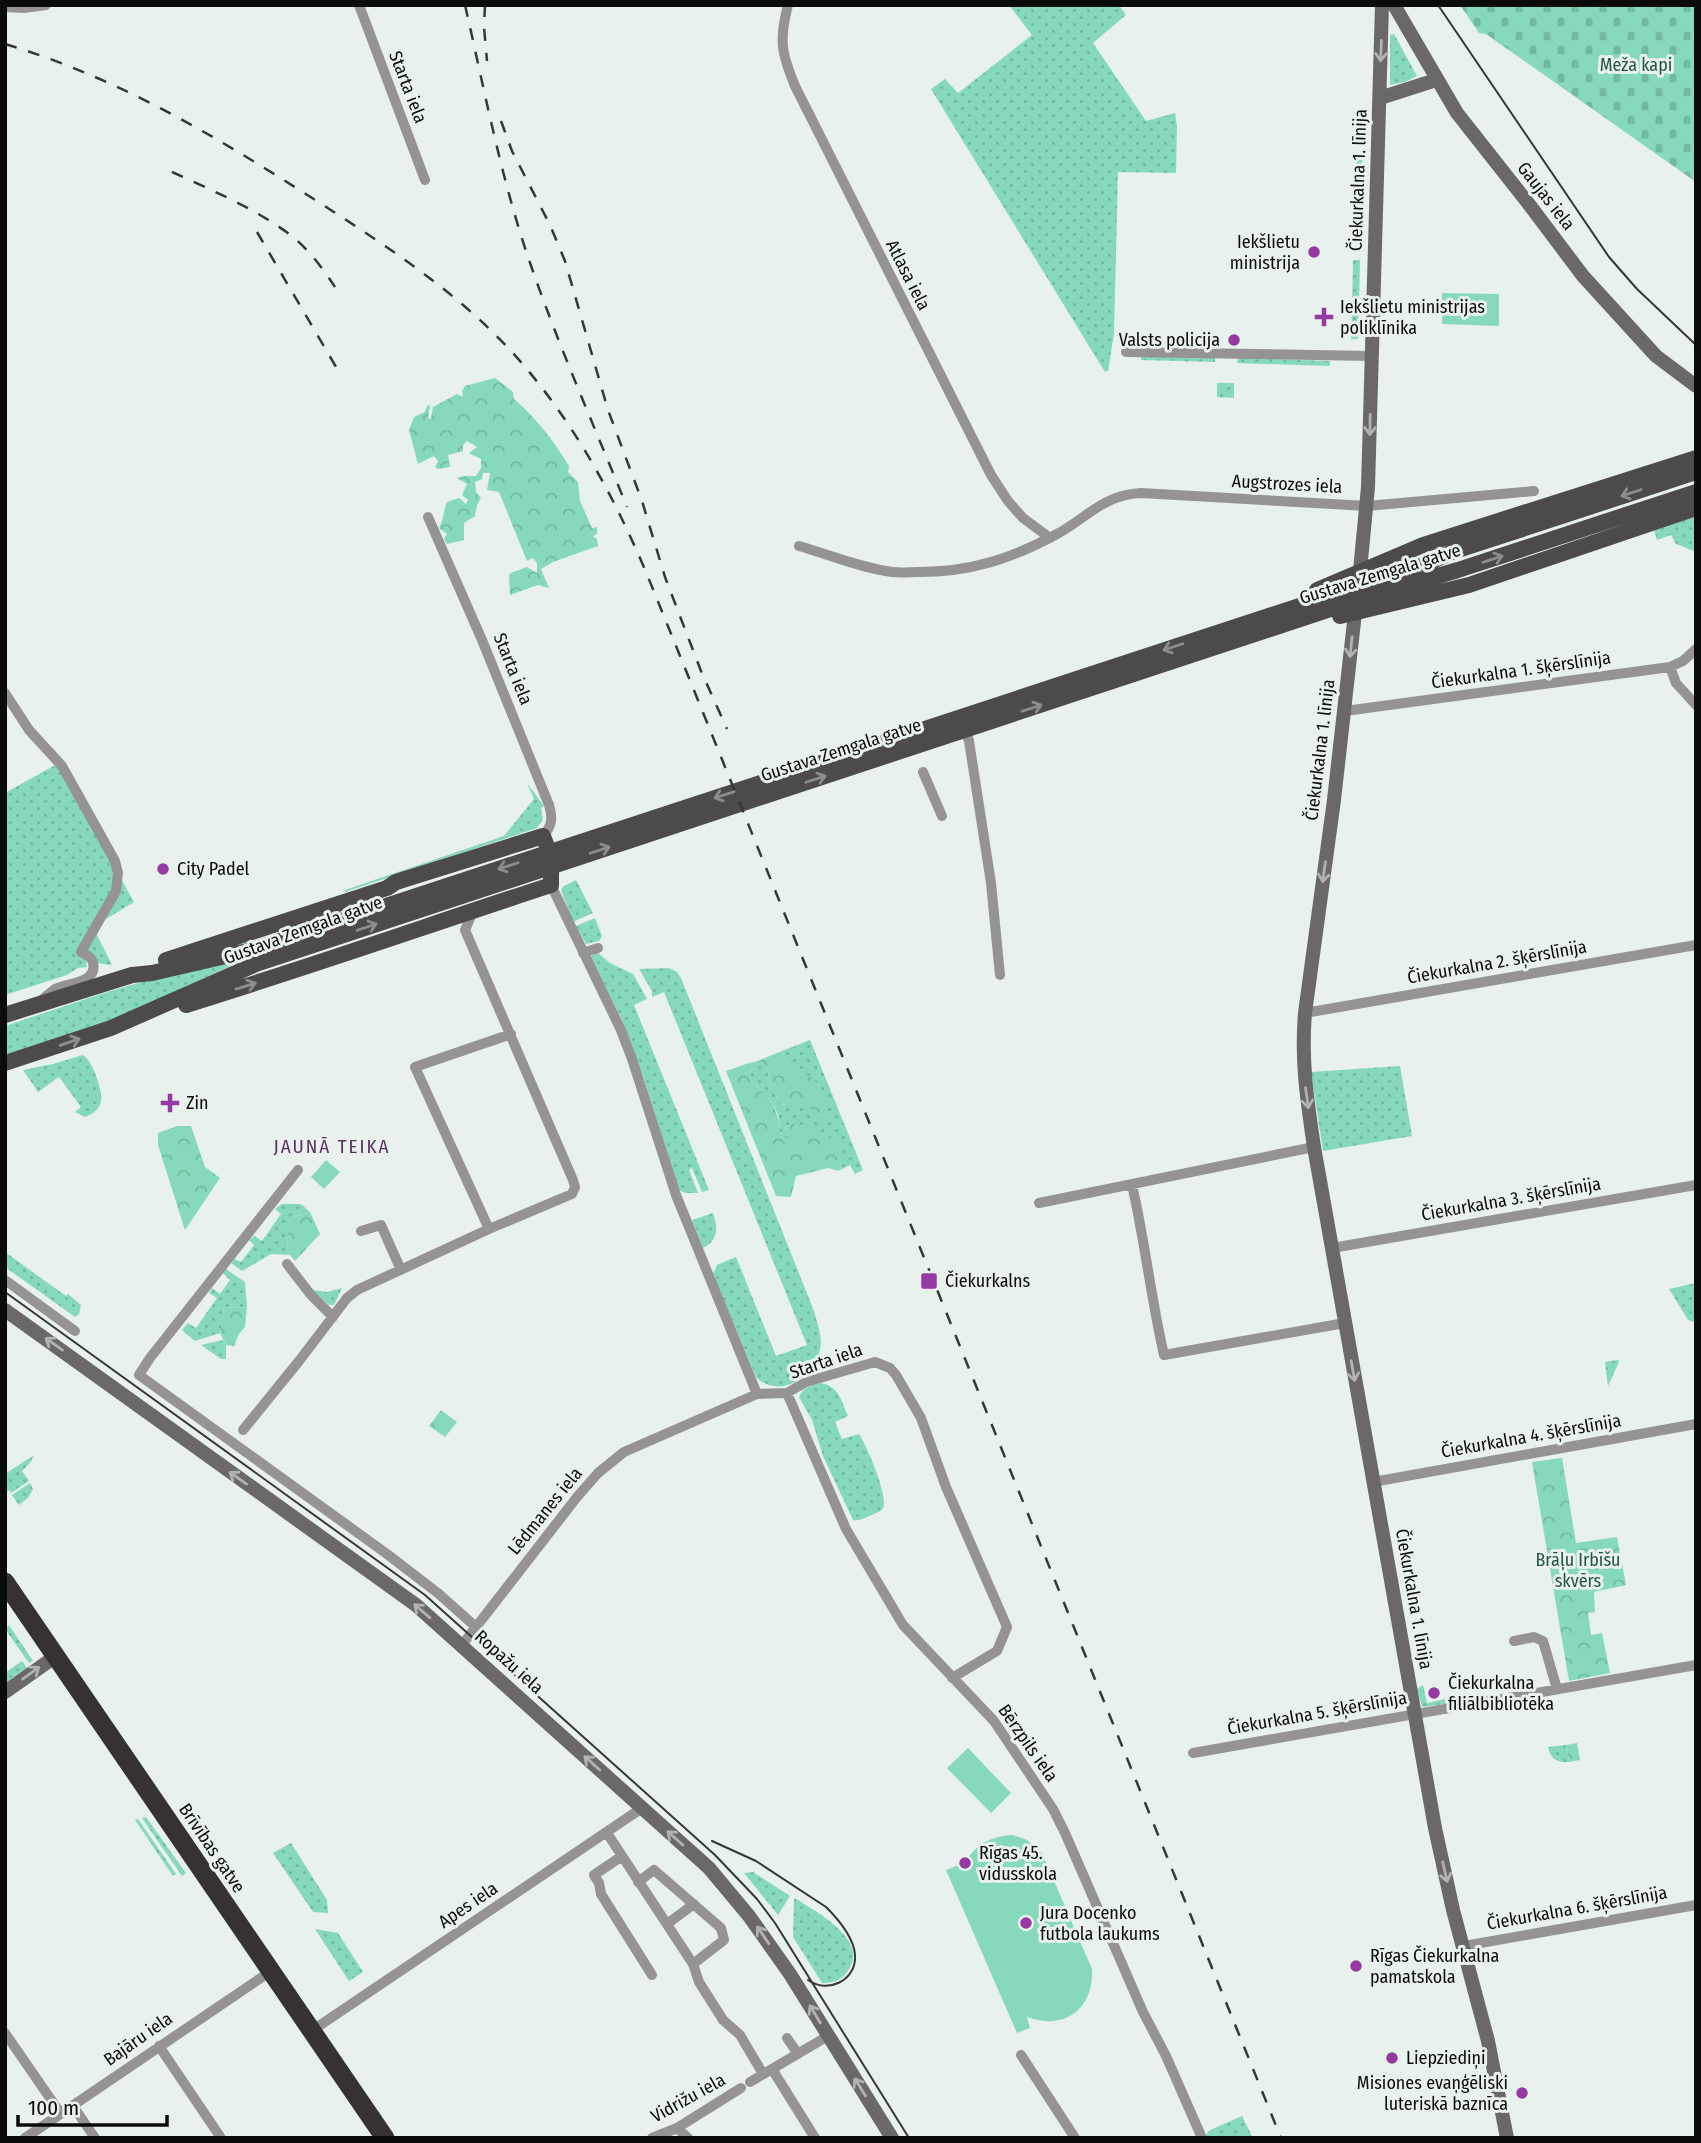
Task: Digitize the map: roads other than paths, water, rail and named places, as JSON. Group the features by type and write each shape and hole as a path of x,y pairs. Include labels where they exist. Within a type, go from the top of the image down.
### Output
{"highway":[{"name":"Brīvības gatve","path":"5,1582 385,2138"}],"main road":[{"path":"1239,632 1423,545 1696,458"},
{"name":"Gustava Zemgala gatve","path":"5,1015 132,975 152,973 252,950 393,911 1239,632 1424,565 1452,552 1696,472"},
{"name":"Gustava Zemgala gatve","path":"1239,632 1458,570 1696,492"},
{"path":"1239,632 1469,585 1696,509"},
{"path":"111,1028 261,982 551,885 551,857 543,836 149,966 132,975"},
{"name":"Gustava Zemgala gatve","path":"5,1063 111,1028 256,964 393,911"}],"street":[{"path":"5,7 46,5"},
{"name":"Starta iela","path":"359,5 425,180"},
{"name":"Atlasa iela","path":"788,5 782,30 783,57 812,120 991,475 1023,518 1050,538"},
{"name":"Čiekurkalna 1. līnija","path":"1382,5 1367,506 1345,711 1305,1013 1303,1068 1314,1147 1438,1842 1493,2066 1507,2138"},
{"name":"Gaujas iela","path":"1394,5 1457,113 1583,276 1650,350 1696,386"},
{"path":"1380,98 1436,80"},
{"path":"1126,352 1372,356"},
{"name":"Augstrozes iela","path":"799,546 894,572 946,572 978,567 1050,538 1074,525 1103,502 1127,494 1367,506 1535,491"},
{"name":"Starta iela","path":"428,517 479,631 549,805 551,827 543,836"},
{"name":"Čiekurkalna 1. šķērslīnija","path":"1345,711 1670,667 1683,661 1696,649"},
{"path":"1670,667 1676,683 1696,705"},
{"path":"5,692 29,730 62,766 110,851 118,873 116,891 81,952 89,955 94,964 90,977 54,990 38,1004"},
{"path":"959,712 968,741 991,883 1000,975"},
{"path":"923,772 942,816"},
{"path":"551,885 632,1059 676,1195 757,1394"},
{"path":"243,1430 347,1298 357,1290 489,1228 572,1194 575,1187 465,930 473,911"},
{"path":"442,922 465,930"},
{"name":"Čiekurkalna 2. šķērslīnija","path":"1305,1013 1696,945"},
{"path":"583,953 598,948"},
{"path":"489,1228 415,1067 511,1034"},
{"path":"1039,1203 1314,1147"},
{"name":"Ropažu iela","path":"298,1170 139,1375 387,1554 439,1594 477,1628"},
{"path":"1132,1185 1153,1308 1164,1355 1345,1323"},
{"name":"Čiekurkalna 3. šķērslīnija","path":"1332,1248 1696,1185"},
{"path":"361,1231 381,1225 401,1270"},
{"path":"287,1264 311,1295 333,1317"},
{"path":"5,1280 75,1331"},
{"name":"Ropažu iela","path":"5,1310 416,1605 709,1868 749,1916 790,1974 892,2138"},
{"name":"Starta iela","path":"757,1394 787,1393 806,1382 875,1362 890,1368 921,1418 946,1487 1007,1627 997,1651 952,1678"},
{"name":"Bērzpils iela","path":"787,1393 846,1529 887,1600 903,1625 993,1721 1053,1809 1066,1833 1143,2012 1166,2056 1197,2136"},
{"name":"Lēdmanes iela","path":"461,1645 477,1628 563,1514 598,1474 624,1452 757,1394"},
{"name":"Čiekurkalna 4. šķērslīnija","path":"1373,1482 1696,1424"},
{"path":"1514,1641 1534,1637 1543,1641 1557,1689"},
{"path":"5,1692 56,1656"},
{"name":"Čiekurkalna 5. šķērslīnija","path":"1193,1753 1696,1665"},
{"name":"Apes iela","path":"313,2030 642,1808"},
{"path":"607,1833 693,1964 699,1982 723,2020 740,2035 815,2138"},
{"path":"622,1856 594,1875 601,1895 652,1975"},
{"path":"638,1881 654,1870 721,1928 724,1940 693,1964"},
{"path":"646,1893 666,1880"},
{"path":"667,1924 694,1904"},
{"name":"Čiekurkalna 6. šķērslīnija","path":"1464,1946 1696,1905"},
{"name":"Bajāru iela","path":"24,2138 271,1971"},
{"path":"5,2033 61,2114"},
{"name":"Vidrižu iela","path":"652,2138 677,2128 828,2036"},
{"path":"787,2038 798,2054"},
{"path":"159,2046 221,2138"},
{"path":"1021,2055 1075,2138"},
{"path":"73,2106 95,2138"},
{"path":"677,2128 688,2138"}],"tram line":[{"path":"1438,5 1609,257 1637,289 1696,345"},
{"path":"5,1292 425,1595 715,1855 757,1899 775,1923 909,2138"},
{"path":"712,1841 756,1861 826,1907 844,1929 852,1942 855,1955 851,1972 846,1978 832,1985 824,1986 808,1980"}],"railway":[{"path":"465,5 501,162 527,254 562,350 627,507"},
{"path":"485,5 487,61"},
{"path":"5,44 89,74 168,112 244,156 375,239 455,298 504,343 545,391 594,465 646,572 1281,2138"},
{"path":"501,121 512,151 550,225 565,261 608,410 642,501 665,577 701,671 727,729"},
{"path":"172,172 234,201 279,227 305,248 335,287"},
{"path":"257,232 339,372"}],"place":[{"name":"Iekšlietu ministrija","path":"1314,252"},
{"name":"Iekšlietu ministrijas poliklīnika","path":"1324,317"},
{"name":"Valsts policija","path":"1234,340"},
{"name":"City Padel","path":"163,869"},
{"name":"Zin","path":"170,1103"},
{"name":"Čiekurkalns","path":"929,1281"},
{"name":"Čiekurkalna filiālbibliotēka","path":"1434,1693"},
{"name":"Rīgas 45. vidusskola","path":"965,1863"},
{"name":"Jura Docenko futbola laukums","path":"1026,1923"},
{"name":"Rīgas Čiekurkalna pamatskola","path":"1356,1966"},
{"name":"Liepziediņi","path":"1392,2058"},
{"name":"Misiones evaņģēliski luteriskā baznīca","path":"1522,2093"}],"district":[{"name":"JAUNĀ TEIKA","path":"332,1146"}],"park label":[{"name":"Meža kapi","path":"1636,65"},
{"name":"Brāļu Irbīšu skvērs","path":"1578,1570"}]}
